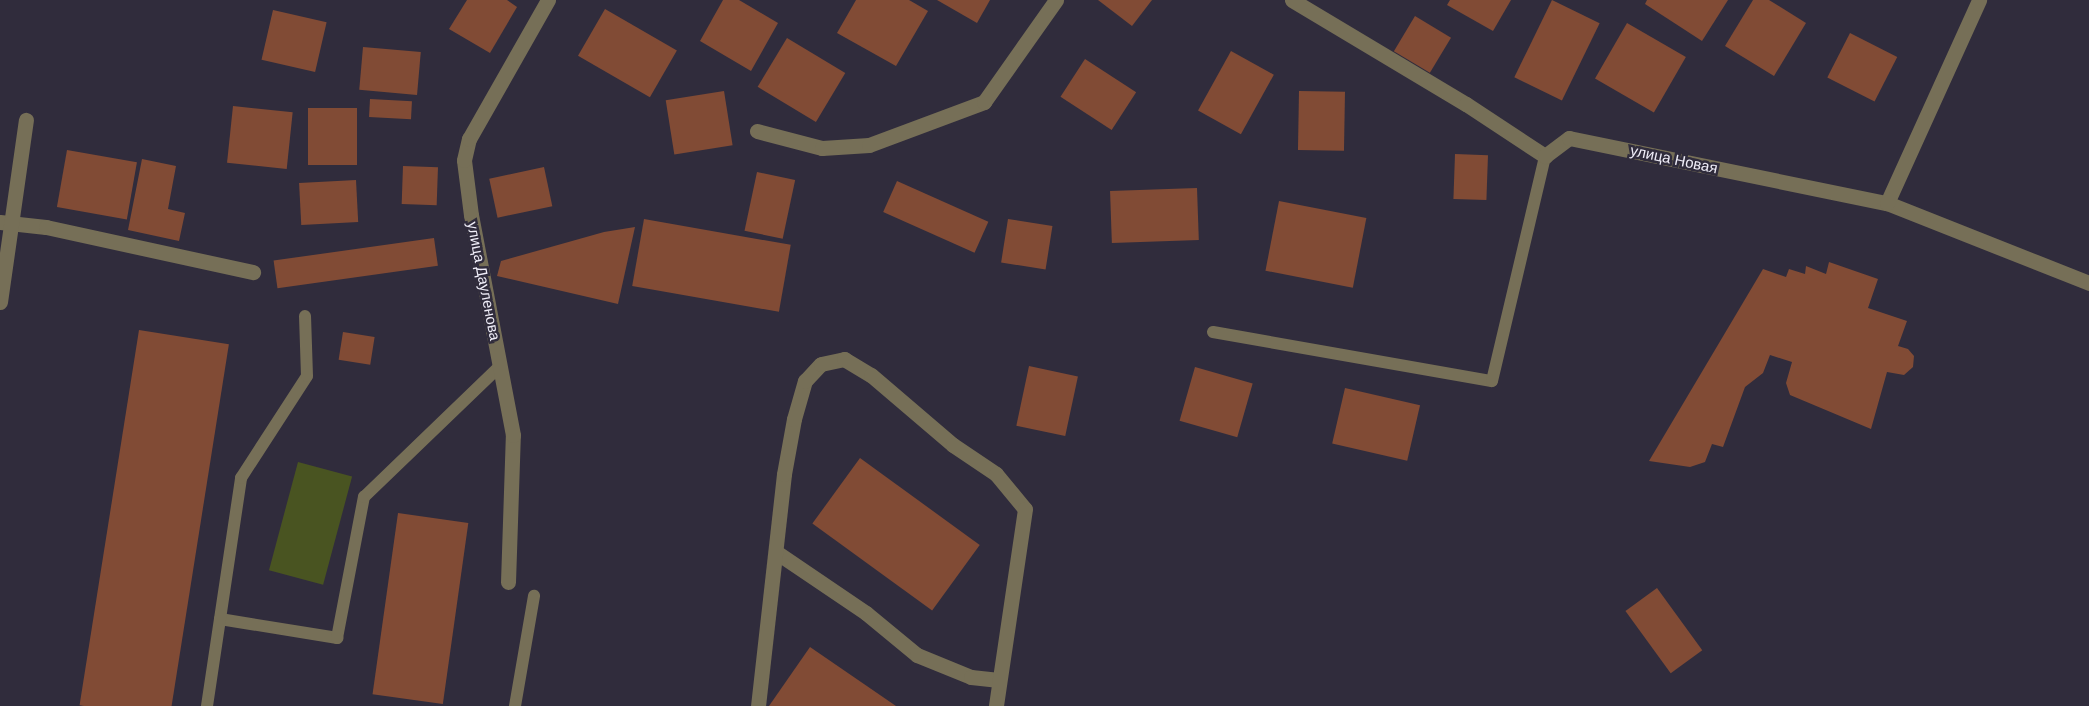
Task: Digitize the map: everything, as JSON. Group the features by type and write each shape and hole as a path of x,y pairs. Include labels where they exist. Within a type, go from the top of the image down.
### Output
{"street":[{"name":"улица Дауленова","path":"508,582 513,435 471,215 464,160 469,139 548,0"},
{"path":"758,131 822,148 869,145 984,102 1056,0"},
{"path":"1292,0 1467,104 1545,156"},
{"path":"1887,203 1979,0"},
{"path":"0,302 5,222 26,120"},
{"name":"улица Новая","path":"1545,156 1569,138 1887,203 2089,283"},
{"path":"5,222 253,272"},
{"path":"758,706 784,474 794,419 805,381 821,364 844,359 871,375 953,445 996,474 1025,509 996,706"},
{"path":"776,552 866,613 917,655 971,677 999,680"}],"lane":[{"path":"1213,332 1492,381 1545,156"},
{"path":"207,706 241,478 307,376 304,316"},
{"path":"220,619 337,638 364,497 500,366"},
{"path":"515,706 534,596"}],"green space":[{"path":"298,462 352,476 323,585 269,570"}],"building":[{"path":"467,0 507,0 517,7 490,53 449,29"},
{"path":"723,0 739,0 778,23 751,71 700,41"},
{"path":"856,0 909,0 928,11 896,66 837,33"},
{"path":"937,0 990,0 977,23"},
{"path":"1098,0 1152,0 1132,26"},
{"path":"1450,0 1511,0 1493,31 1447,5"},
{"path":"1552,0 1600,23 1562,101 1514,77"},
{"path":"1647,0 1728,0 1702,41 1645,4"},
{"path":"1753,0 1769,0 1806,23 1774,76 1725,46"},
{"path":"605,9 677,50 650,97 578,56"},
{"path":"273,10 327,22 315,72 262,60"},
{"path":"1415,16 1451,38 1430,73 1394,51"},
{"path":"1627,23 1686,57 1654,112 1595,78"},
{"path":"1850,33 1897,57 1875,102 1827,78"},
{"path":"787,38 845,73 816,122 758,87"},
{"path":"363,47 421,52 417,95 359,90"},
{"path":"1231,51 1274,75 1241,134 1198,110"},
{"path":"1085,59 1136,92 1112,130 1060,97"},
{"path":"724,91 733,145 674,155 666,100"},
{"path":"1299,91 1345,92 1344,151 1298,150"},
{"path":"370,99 412,101 411,119 369,117"},
{"path":"233,106 293,112 287,169 227,163"},
{"path":"308,108 357,108 357,165 308,165"},
{"path":"67,150 137,162 127,219 57,207"},
{"path":"1455,154 1488,155 1486,200 1453,199"},
{"path":"142,159 176,166 168,209 185,213 179,241 128,230"},
{"path":"403,166 438,167 437,205 402,204"},
{"path":"544,167 552,206 498,218 489,179"},
{"path":"757,172 795,180 783,239 745,231"},
{"path":"356,180 358,222 301,225 299,183"},
{"path":"897,181 988,222 975,253 883,212"},
{"path":"1197,188 1199,240 1112,243 1110,191"},
{"path":"1279,201 1366,218 1353,288 1265,271"},
{"path":"644,219 791,245 779,312 632,286"},
{"path":"1008,219 1052,226 1046,269 1001,262"},
{"path":"635,227 618,304 497,276 501,261 604,232"},
{"path":"434,238 438,266 277,288 274,261"},
{"path":"1829,262 1878,279 1868,308 1907,321 1898,346 1908,349 1914,356 1913,367 1904,375 1887,372 1871,429 1790,395 1786,383 1792,362 1770,355 1763,373 1745,387 1723,447 1712,444 1705,462 1690,467 1649,461 1763,269 1786,277 1789,269 1805,274 1806,266 1826,274"},
{"path":"139,330 229,344 172,706 80,705"},
{"path":"343,332 375,337 370,365 339,360"},
{"path":"1029,366 1078,376 1065,436 1016,426"},
{"path":"1195,367 1253,384 1237,437 1180,421"},
{"path":"1345,388 1420,405 1407,461 1332,444"},
{"path":"860,458 980,545 932,611 812,524"},
{"path":"398,513 468,523 443,704 373,694"},
{"path":"1657,588 1702,650 1671,673 1625,611"},
{"path":"810,647 896,706 769,706"}]}
